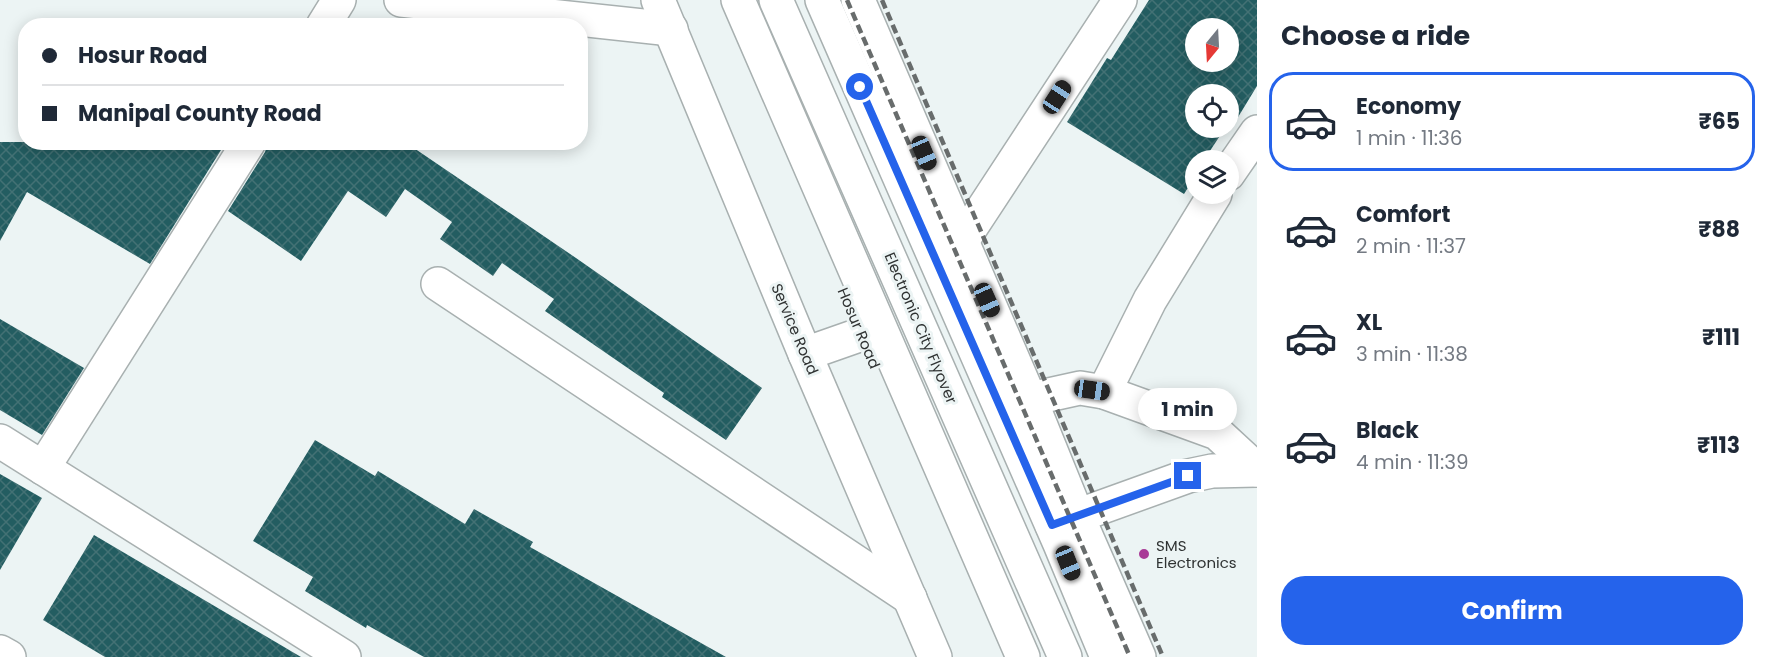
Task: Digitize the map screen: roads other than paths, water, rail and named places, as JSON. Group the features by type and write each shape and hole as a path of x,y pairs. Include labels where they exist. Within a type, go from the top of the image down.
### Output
{"main road":[{"path":"327,18 339,0"},
{"path":"401,0 665,15"},
{"name":"Hosur Road","path":"718,0 1001,657"},
{"path":"738,0 1023,657"},
{"name":"Electronic City Flyover","path":"776,0 1065,657"},
{"path":"822,0 1064,520 1139,657"},
{"path":"858,0 1030,399 1064,520 1107,657"},
{"path":"962,241 1120,0"},
{"name":"Service Road","path":"665,15 805,354 934,657"},
{"path":"1239,158 1257,132"},
{"path":"43,468 244,150"},
{"path":"1104,392 1150,300 1209,204"},
{"path":"438,284 909,598"},
{"path":"805,354 862,334"},
{"path":"1030,399 1080,388 1104,392 1217,433 1257,470"},
{"path":"0,441 344,657"},
{"path":"1064,520 1188,476 1212,471 1257,470"},
{"path":"0,652 9,657"}],"railway":[{"path":"847,0 1130,657"},
{"path":"882,0 1163,657"}],"place":[{"name":"SMS Electronics","path":"1144,554"}]}
